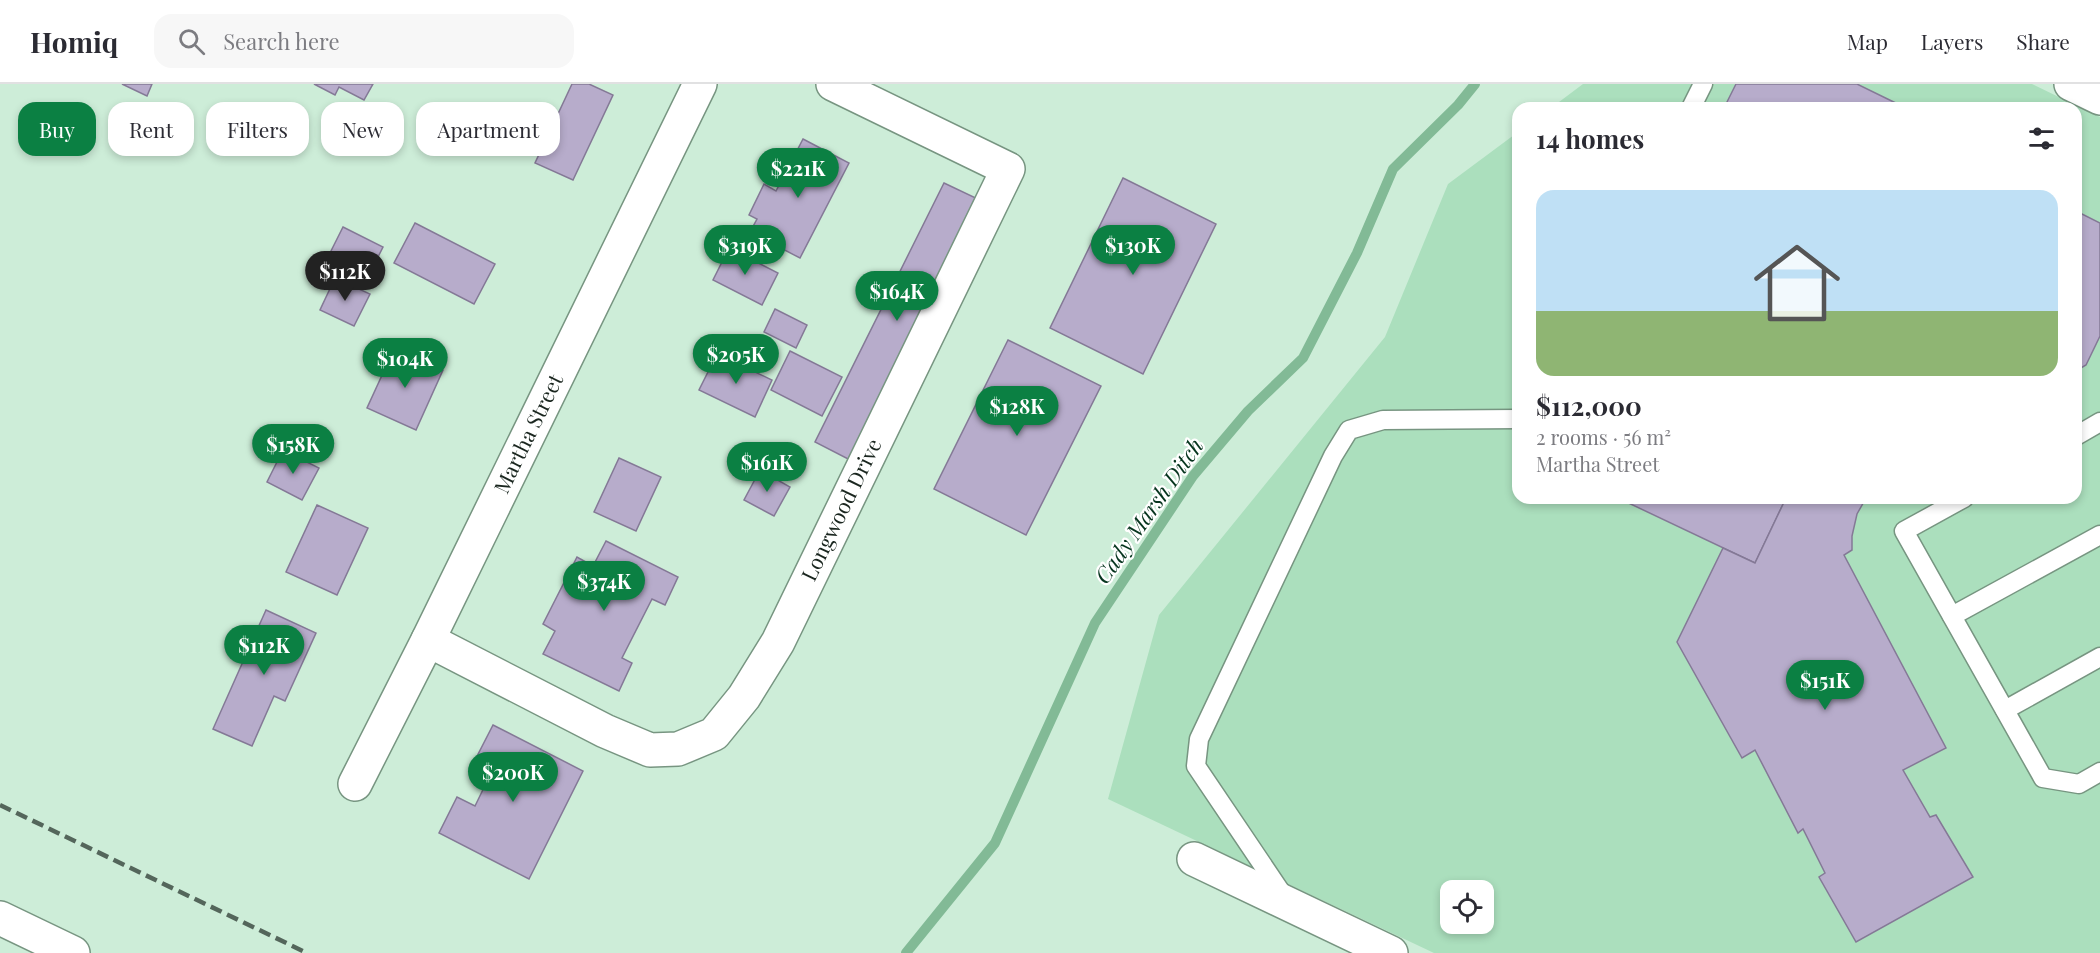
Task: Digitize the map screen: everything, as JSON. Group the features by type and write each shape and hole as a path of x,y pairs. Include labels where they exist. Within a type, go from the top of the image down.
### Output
{"street":[{"name":"Martha Street","path":"355,784 428,640 700,84"},
{"name":"Longwood Drive","path":"428,640 605,730 650,750 678,749 714,734 744,697 778,642 1008,169 833,84"},
{"path":"2071,84 2100,98"},
{"path":"1194,859 1391,953"},
{"path":"0,918 73,953"}],"lane":[{"path":"1694,102 1703,84"},
{"path":"1290,905 1196,766 1198,739 1332,456 1349,430 1383,420 1512,419"},
{"path":"2082,432 2100,422"},
{"path":"1953,504 1904,531 2043,778 2079,784 2100,772"},
{"path":"1952,616 2100,535"},
{"path":"2005,710 2100,657"}],"green space":[{"path":"1583,84 2032,84 2069,102 1559,102"},
{"path":"2082,108 2100,117 2100,953 1434,953 1108,799 1159,615 1385,337 1448,184 1512,136 1512,504 2082,504"}],"building":[{"path":"122,84 152,84 147,96"},
{"path":"314,84 373,84 364,100 339,87 335,95"},
{"path":"572,84 589,84 613,95 573,180 535,163 538,156 560,156 560,110"},
{"path":"1736,84 1857,84 1894,102 1727,102"},
{"path":"803,139 849,163 800,258 750,232 757,219 749,215 764,184 776,191"},
{"path":"1123,178 1216,224 1143,374 1050,328"},
{"path":"944,183 980,200 852,461 815,442"},
{"path":"2082,214 2100,223 2100,336 2086,365 2082,367"},
{"path":"415,223 495,264 474,304 394,263"},
{"path":"343,227 383,247 366,281 326,261"},
{"path":"729,248 778,273 762,305 713,280"},
{"path":"335,278 370,294 354,326 320,310"},
{"path":"775,309 807,325 796,348 764,332"},
{"path":"1008,340 1101,386 1026,535 934,489"},
{"path":"395,347 443,370 416,430 367,408"},
{"path":"790,351 842,377 822,416 771,390"},
{"path":"717,354 772,380 755,417 699,390"},
{"path":"283,450 319,468 302,500 267,482"},
{"path":"619,458 661,477 636,531 594,512"},
{"path":"760,470 790,487 774,516 744,500"},
{"path":"1631,504 1783,504 1755,563"},
{"path":"1783,504 1863,504 1857,514 1852,536 1852,550 1844,555 1946,748 1903,770 1930,817 1936,815 1973,877 1856,942 1819,877 1825,873 1803,829 1798,833 1755,750 1742,758 1677,642 1723,548 1755,563"},
{"path":"317,505 368,528 337,595 286,572"},
{"path":"606,541 678,577 665,605 652,599 622,658 632,663 619,691 543,654 555,631 543,624 577,557 593,566"},
{"path":"266,610 316,633 285,701 274,696 252,746 213,729"},
{"path":"493,725 583,771 529,879 439,833 457,797 475,806 491,773 473,764"}],"waterway":[{"name":"Cady Marsh Ditch","path":"906,953 995,843 1095,623 1193,476 1248,411 1303,358 1357,253 1393,169 1458,105 1475,84"}],"railway":[{"path":"0,805 307,953"}]}
